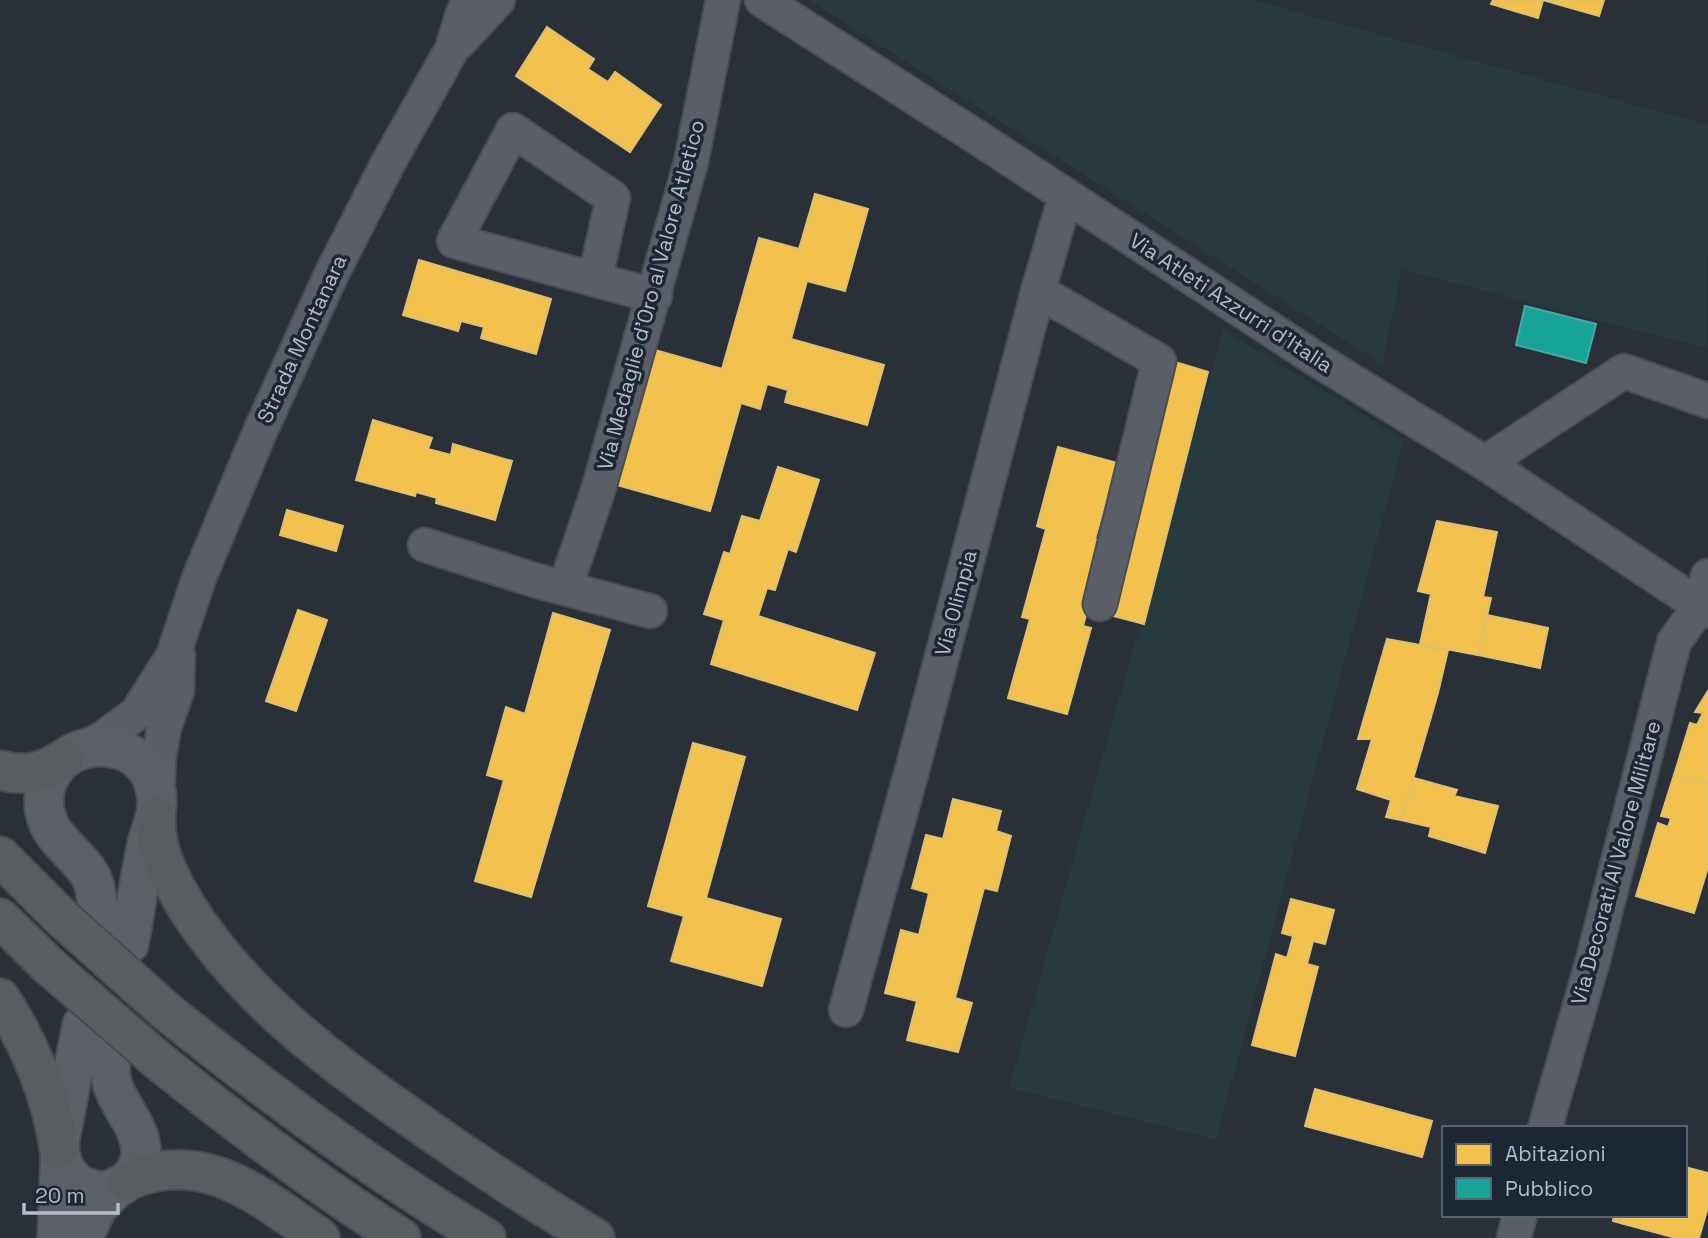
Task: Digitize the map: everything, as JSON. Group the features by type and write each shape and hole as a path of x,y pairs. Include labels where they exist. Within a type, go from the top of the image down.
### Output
{"highway":[{"path":"0,770 29,774 42,772 69,756"},
{"path":"156,810 156,836 167,870 195,920 219,952 289,1025 329,1059 472,1160 595,1238"},
{"path":"0,856 60,916 166,1010 228,1060 400,1185 486,1238"},
{"path":"0,918 48,965 155,1058 304,1173 401,1238"},
{"path":"0,998 37,1070 52,1115 60,1154"},
{"path":"122,1184 149,1172 162,1170 209,1173 226,1178 257,1194 320,1238"}],"main road":[{"path":"99,917 97,894 89,875 56,838 45,816 44,792 55,768 69,756 87,748 113,747 136,758 152,779 156,810"},
{"name":"Strada Montanara","path":"129,944 147,842 156,810"},
{"path":"57,1238 60,1154 82,1025"},
{"path":"83,1238 97,1208 139,1163 140,1142 112,1083 111,1050"},
{"path":"60,1154 63,1168 77,1184 97,1191 122,1184"}],"street":[{"name":"Strada Montanara","path":"69,756 102,739 137,713 173,656 198,578 232,495 331,275 387,165 452,49 469,0"},
{"name":"Strada Montanara","path":"452,49 498,0"},
{"name":"Via Medaglie d'Oro al Valore Atletico","path":"565,587 597,494 691,162 723,0"},
{"name":"Via Atleti Azzurri d'Italia","path":"762,0 1316,359 1705,597"},
{"path":"595,279 613,198 513,130 454,241 654,296"},
{"name":"Via Olimpia","path":"846,1010 1066,195"},
{"path":"1038,291 1159,361 1100,604"},
{"path":"1485,463 1624,371 1708,401"},
{"path":"425,545 534,580 650,611"},
{"name":"Via Decorati Al Valore Militare","path":"1546,1126 1592,960 1674,642 1705,597"},
{"name":"Strada Montanara","path":"156,810 159,756 164,727 177,691 179,642"}],"green space":[{"path":"809,0 1253,0 1708,125 1707,348 1402,270 1382,364"},
{"path":"1223,330 1404,439 1216,1140 1009,1088"}],"building: Abitazioni":[{"path":"1493,0 1543,0 1538,18 1491,4"},
{"path":"1543,0 1604,0 1599,16"},
{"path":"547,27 594,59 588,69 608,82 615,72 661,105 630,152 516,76"},
{"path":"815,194 868,209 845,291 807,281 791,339 884,365 867,425 785,402 788,390 767,384 760,409 741,403 710,511 617,485 655,350 722,369 759,238 799,249"},
{"path":"419,260 551,299 536,354 481,338 484,327 461,321 458,331 403,315"},
{"path":"1175,362 1208,372 1144,624 1110,615"},
{"path":"373,420 432,438 428,449 451,455 453,444 512,461 495,520 436,503 437,498 416,492 415,496 356,480"},
{"path":"1058,447 1117,463 1095,539 1106,542 1083,626 1091,628 1067,714 1008,698 1030,619 1022,617 1046,529 1037,526"},
{"path":"778,467 819,480 796,552 788,549 775,590 767,588 758,616 875,653 857,710 711,664 724,620 704,614 724,552 730,554 742,516 760,521"},
{"path":"287,510 343,526 336,551 280,535"},
{"path":"1437,521 1497,532 1483,597 1491,598 1478,655 1420,644 1431,594 1418,591"},
{"path":"298,610 327,620 296,711 266,701"},
{"path":"553,613 610,630 531,897 475,881 504,780 487,775 506,707 525,714"},
{"path":"1487,615 1548,628 1540,668 1478,655"},
{"path":"1387,639 1448,650 1401,820 1386,817 1391,800 1357,789 1372,739 1358,739"},
{"path":"1708,691 1708,784 1674,775 1690,723 1697,725 1703,713 1695,712"},
{"path":"693,743 745,757 706,898 781,919 762,986 671,961 684,916 648,906"},
{"path":"1674,775 1708,784 1708,867 1694,913 1636,896 1658,823 1668,827 1671,818 1661,816"},
{"path":"1414,778 1457,790 1454,796 1498,806 1485,853 1429,836 1431,827 1401,820"},
{"path":"953,799 1001,811 996,831 1011,836 997,891 984,888 955,998 972,1003 958,1052 907,1040 917,1001 885,993 901,930 919,935 929,893 912,888 926,835 943,839"},
{"path":"1291,899 1334,910 1325,944 1313,941 1307,964 1318,967 1295,1056 1252,1045 1276,954 1287,958 1293,936 1282,933"},
{"path":"1315,1089 1432,1121 1422,1157 1305,1126"},
{"path":"1687,1168 1708,1173 1708,1207 1699,1238 1676,1238 1613,1221 1614,1217 1687,1217"}],"building: Pubblico":[{"path":"1525,306 1596,324 1586,363 1516,345"}]}
